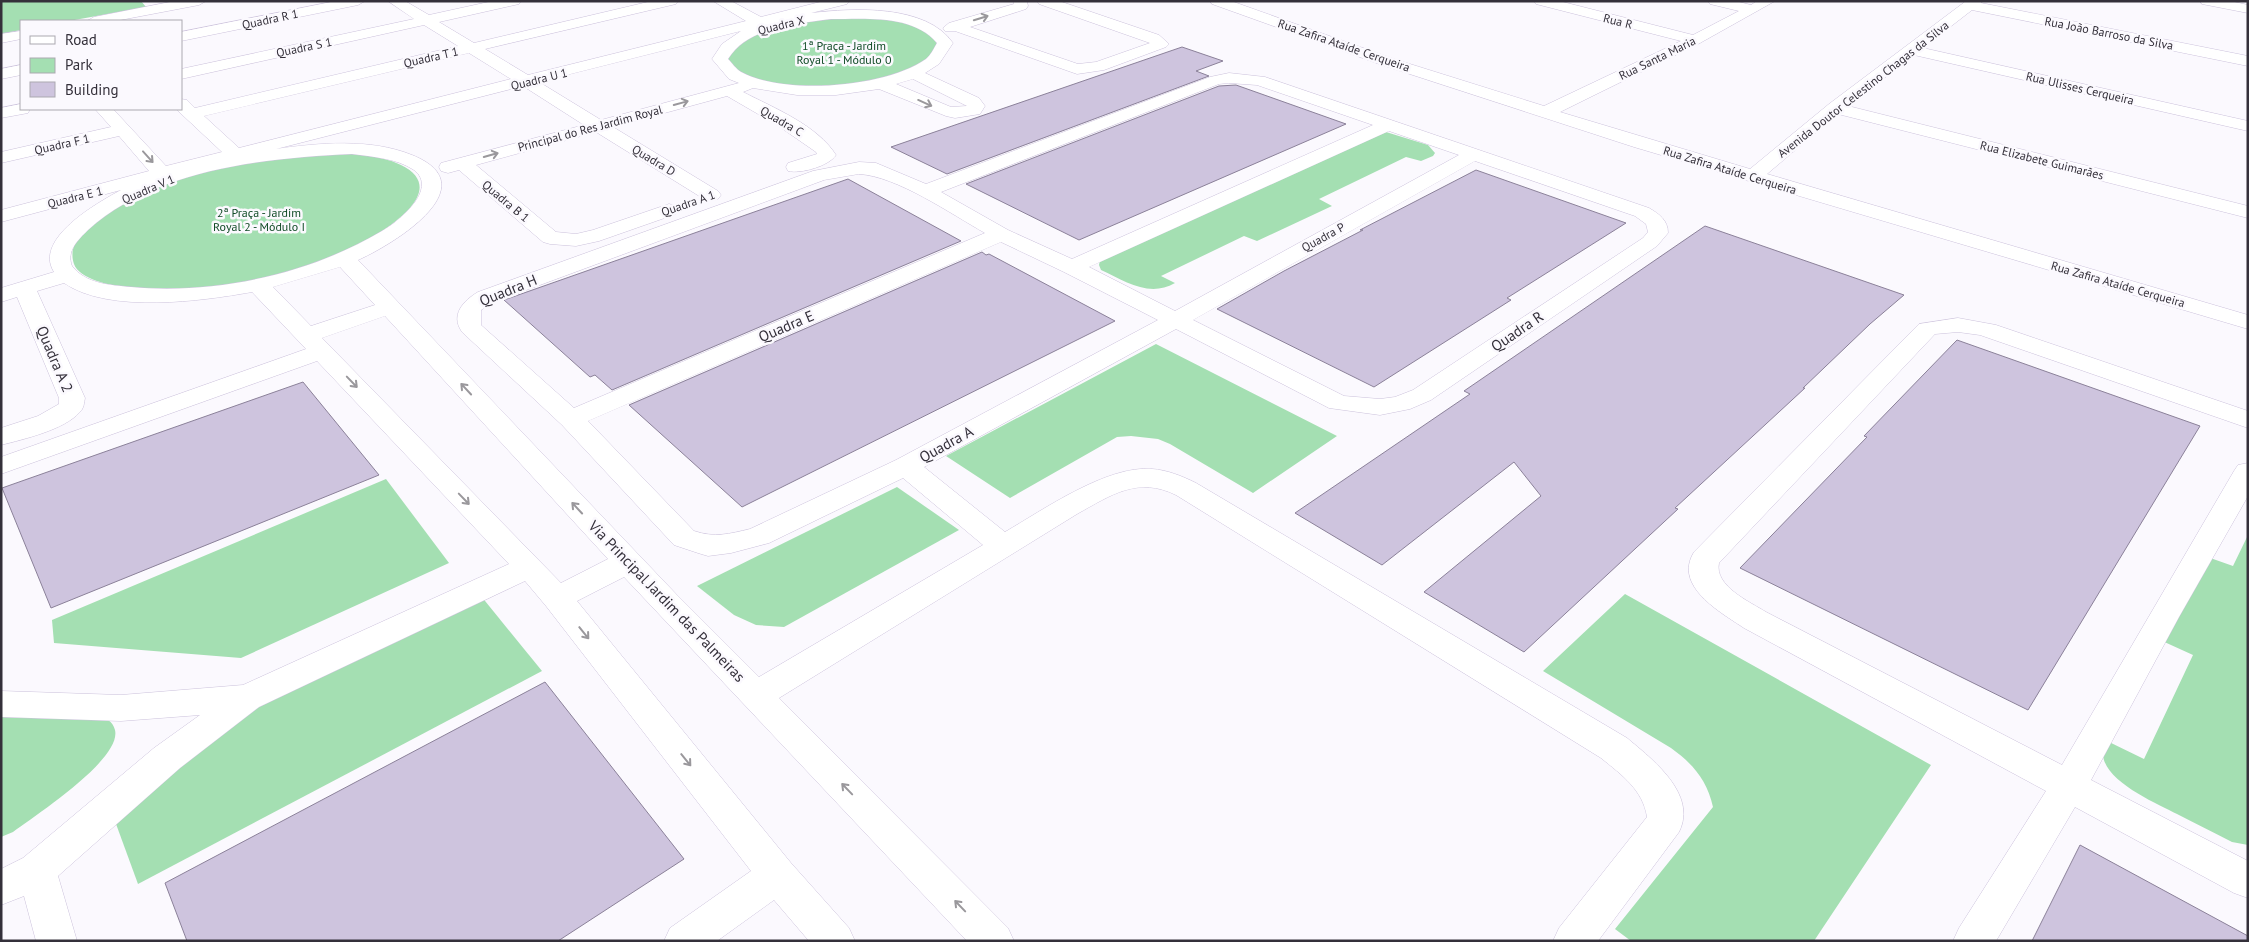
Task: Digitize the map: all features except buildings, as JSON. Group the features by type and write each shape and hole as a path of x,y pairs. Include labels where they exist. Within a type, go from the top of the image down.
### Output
{"street":[{"path":"102,20 168,4 199,1"},
{"name":"Quadra R 1","path":"182,38 358,1"},
{"name":"Quadra D","path":"395,1 529,81 711,195"},
{"name":"Quadra S 1","path":"182,74 514,1"},
{"name":"Quadra T 1","path":"186,109 472,48 671,1"},
{"path":"720,1 763,25"},
{"name":"Quadra U 1","path":"236,157 529,81 795,17 842,1"},
{"path":"880,83 913,74 933,63 943,51 944,44 937,32 1021,6 1020,1"},
{"path":"954,26 1077,69 1098,67 1160,44 1154,38 1044,1"},
{"name":"Rua Zafira Ataíde Cerqueira","path":"1217,1 1388,62 1752,177 2248,322"},
{"name":"Rua R","path":"1542,1 1695,40"},
{"path":"1715,1 1751,9"},
{"name":"Rua Santa Maria","path":"1546,112 1695,40 1768,1"},
{"path":"2207,1 2248,9"},
{"name":"Avenida Doutor Celestino Chagas da Silva","path":"1752,177 1835,108 1972,3"},
{"name":"Rua João Barroso da Silva","path":"1972,3 2248,61"},
{"path":"763,5 795,17"},
{"name":"Quadra X","path":"795,17 862,15 890,17 914,22 937,32"},
{"path":"914,22 932,17"},
{"name":"Quadra X","path":"731,83 720,59 724,50 763,25"},
{"path":"1,39 20,35"},
{"name":"Rua Ulisses Cerqueira","path":"1912,50 2248,126"},
{"path":"1,74 20,70"},
{"path":"880,83 946,111 966,112 974,110 976,106 973,102 913,74"},
{"path":"924,191 1216,80 1229,78 1259,80 1472,154"},
{"name":"Principal do Res Jardim Royal","path":"427,172 462,164 589,120 731,83 818,90 880,83"},
{"name":"Quadra C","path":"731,83 812,138 826,150 827,155 825,157"},
{"name":"Rua Elizabete Guimarães","path":"1835,108 2248,212"},
{"path":"1,113 20,109"},
{"path":"186,109 236,157"},
{"path":"105,110 165,177"},
{"name":"Principal do Res Jardim Royal","path":"499,136 589,120"},
{"path":"1072,267 1387,125"},
{"name":"Quadra F 1","path":"1,158 123,130"},
{"name":"Quadra V 1","path":"64,268 64,243 78,226 102,210 165,177 236,157 344,149 383,153 407,159 427,172"},
{"path":"407,159 434,152"},
{"name":"Quadra R","path":"1175,320 1338,403 1380,407 1401,404 1422,395 1650,242 1658,233 1659,227 1655,220 1642,212 1472,154"},
{"name":"Quadra P","path":"1175,320 1472,154"},
{"name":"Quadra A 1","path":"550,238 576,240 598,235 825,157"},
{"name":"Quadra B 1","path":"462,164 550,238"},
{"name":"Quadra H","path":"708,546 684,538 571,419 470,327 467,316 470,306 486,297 820,175 859,168 876,169 924,191"},
{"path":"1,275 64,268 81,284 100,290 145,295 187,294 257,284 344,258 390,235 420,212 428,201 432,190 427,172"},
{"name":"Quadra E 1","path":"1,216 165,177"},
{"path":"924,191 1001,234 1072,267 1175,320"},
{"name":"Quadra E","path":"571,419 1001,234"},
{"name":"Via Principal Jardim das Palmeiras","path":"344,258 628,562 994,941"},
{"path":"1,294 24,288 64,268"},
{"path":"257,284 557,598 777,875 835,941"},
{"name":"Quadra A 2","path":"1,437 49,420 71,407 72,398 24,288"},
{"path":"1,466 315,343 390,306"},
{"name":"Quadra A","path":"708,546 759,536 906,466 1175,320"},
{"path":"2248,420 1988,330 1969,325 1945,324 1927,329 1705,559 1703,570 1710,586 1726,600 1755,620 2248,881"},
{"path":"906,466 969,516 1003,546"},
{"path":"1972,941 2069,786 2163,617 2248,471"},
{"path":"757,695 1003,546 1116,484 1141,477 1166,479 1195,494 1614,748 1650,781 1663,800 1666,821 1573,941"},
{"path":"557,598 628,562"},
{"path":"1,888 37,870 167,758 247,698 529,567"},
{"path":"1,704 121,708 247,698"},
{"path":"37,870 57,941"},
{"path":"684,941 777,875"}],"green space":[{"path":"1,1 141,1 146,7 74,20 20,20 20,30 1,34"},
{"name":"1ª Praça - Jardim Royal 1 - Módulo 0","path":"853,17 887,19 911,24 930,35 937,44 924,64 878,82 812,89 764,84 726,64 728,53 737,43 750,35 785,24"},
{"path":"1386,132 1428,145 1435,153 1433,156 1421,161 1406,157 1319,199 1332,206 1257,241 1244,236 1161,276 1175,283 1165,287 1156,289 1137,286 1101,270 1100,260"},
{"name":"2ª Praça - Jardim Royal 2 - Módulo I","path":"327,153 374,157 401,165 416,176 420,188 415,201 391,225 350,249 297,269 240,283 183,289 120,286 89,278 82,274 74,264 74,247 85,230 103,215 153,189 201,172 231,165"},
{"path":"1156,344 1337,436 1253,493 1170,444 1158,439 1131,436 1117,437 1010,498 946,456"},
{"path":"386,479 449,563 241,658 54,643 52,620"},
{"path":"897,487 959,530 784,627 756,625 734,615 697,586"},
{"path":"2248,535 2248,845 2232,842 2139,794 2114,775 2106,765 2103,753 2107,741 2144,759 2193,655 2160,640 2199,554 2233,566"},
{"path":"1625,594 1931,765 1814,941 1631,941 1615,929 1713,807 1707,789 1698,773 1679,754 1543,671"},
{"path":"481,596 542,671 138,884 112,813 214,722"},
{"path":"18,711 98,715 112,724 115,730 114,742 92,771 75,786 13,832 1,837 1,717"}]}
